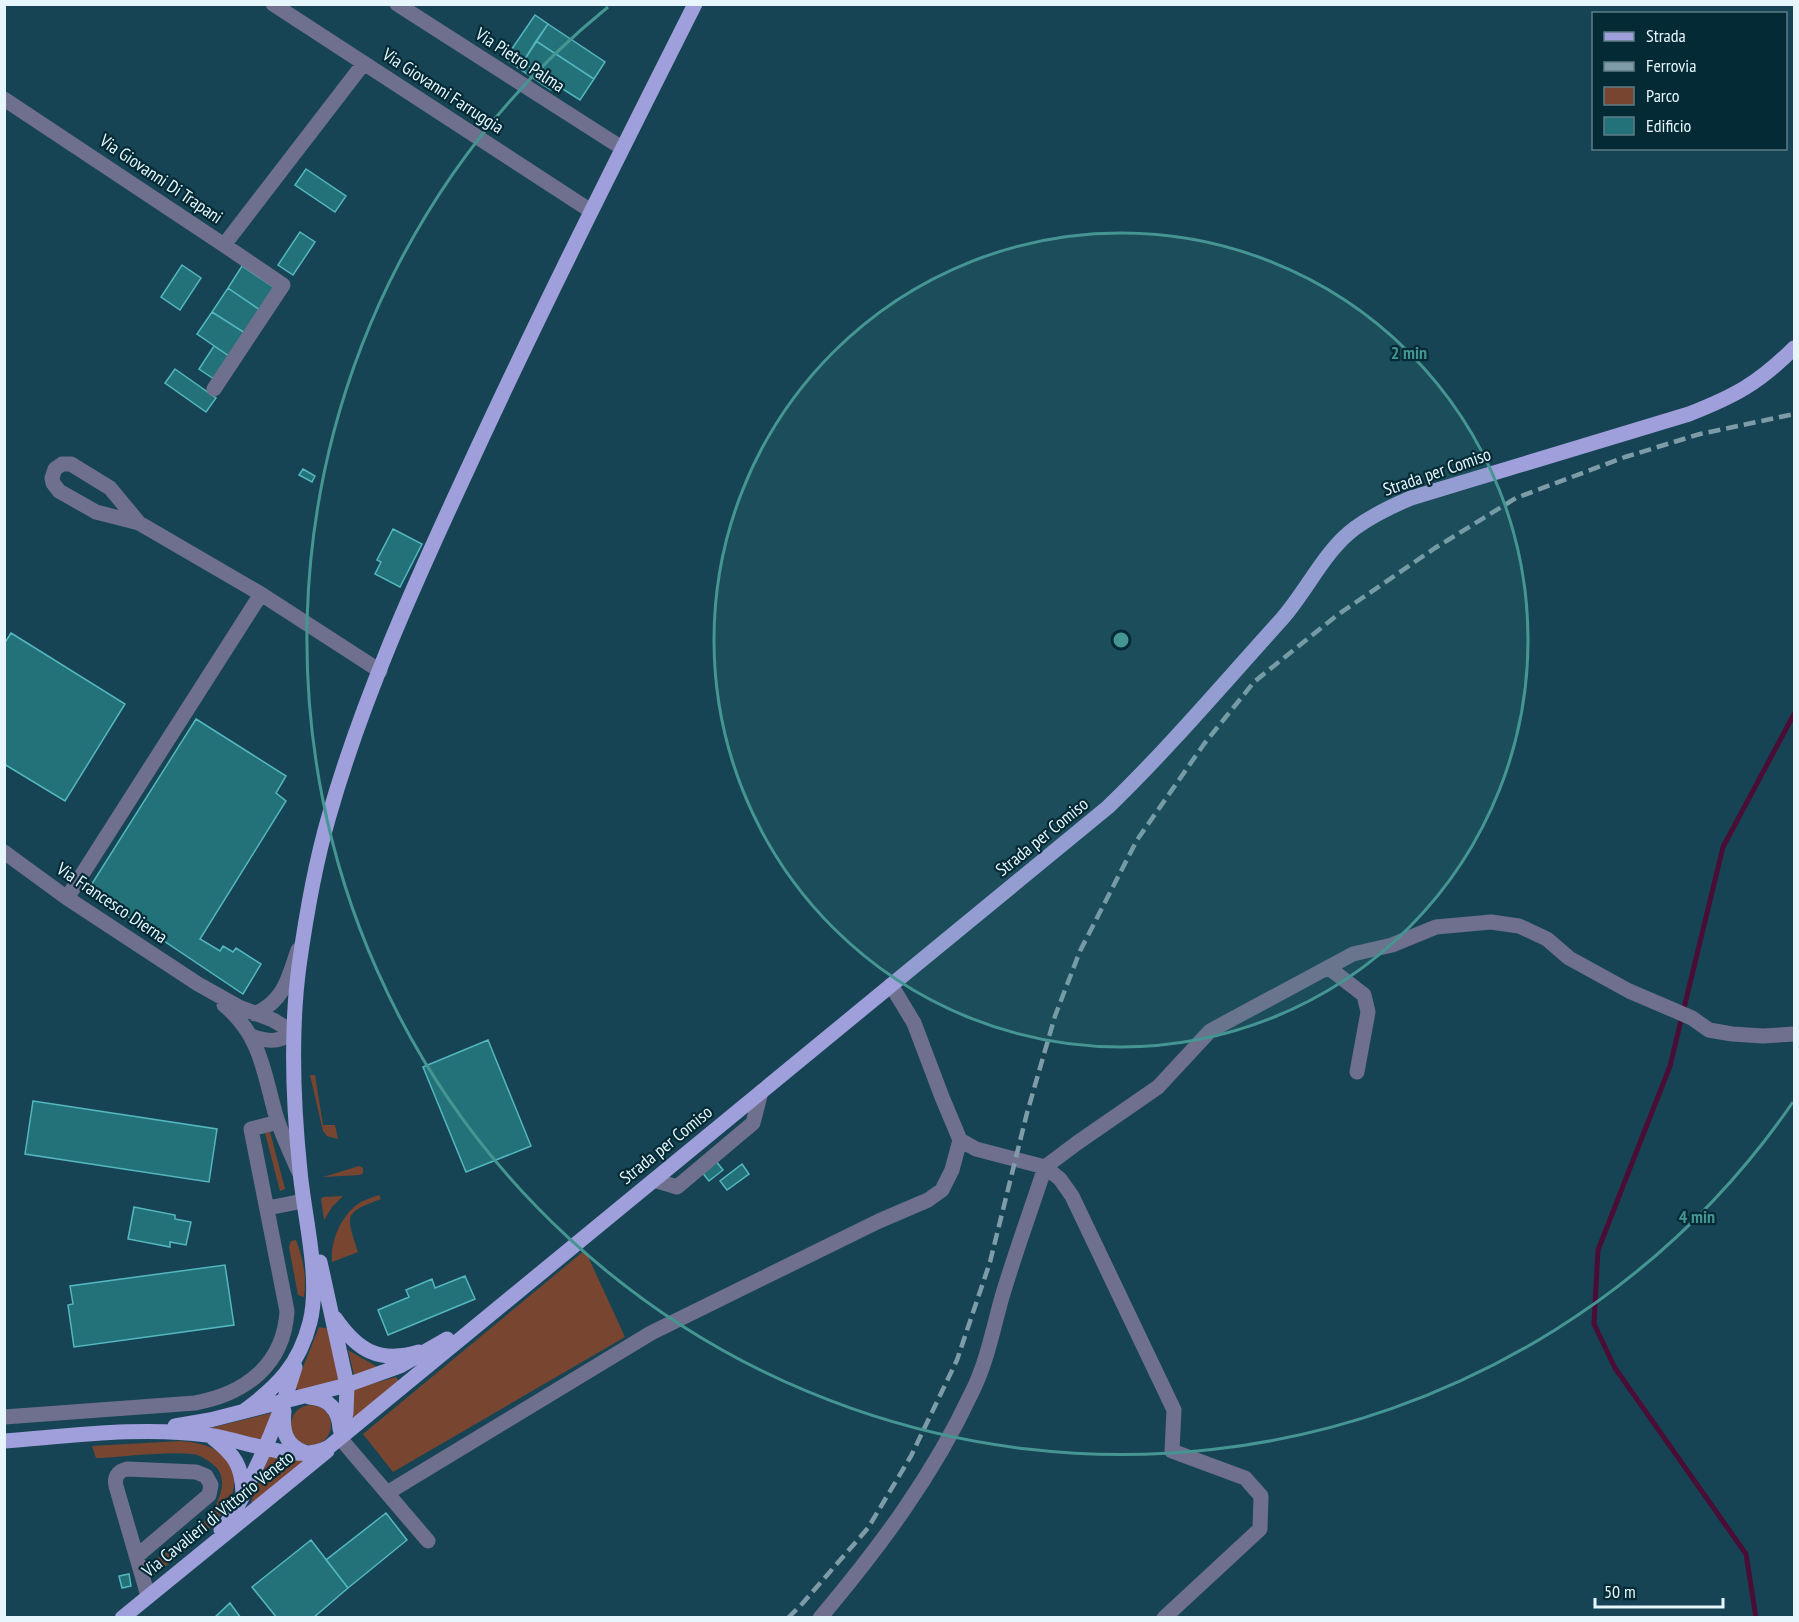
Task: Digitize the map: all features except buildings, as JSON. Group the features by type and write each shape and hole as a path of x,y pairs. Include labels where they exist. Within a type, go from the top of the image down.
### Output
{"main road":[{"path":"202,1553 225,1525 243,1496 266,1448 285,1402 310,1320 314,1290 300,1175 294,1096 293,1032 299,966 328,818 353,741 434,541 498,403 695,4"},
{"name":"Strada per Comiso","path":"339,1439 1108,807 1141,775 1283,618 1337,545 1354,528 1384,510 1412,498 1689,414 1722,401 1743,391 1758,380 1794,348"},
{"path":"4,1441 129,1433 208,1435 300,1454 320,1452 339,1439 346,1413 347,1385 303,1201"},
{"path":"129,1433 200,1422 347,1385 400,1366 493,1311"},
{"path":"331,1312 345,1333 356,1344 368,1351 395,1356 436,1346"},
{"path":"244,1411 275,1388 298,1357"},
{"path":"308,1396 322,1398 331,1404 338,1414 339,1439"},
{"path":"285,1402 284,1431 287,1440 302,1452 311,1453"},
{"path":"208,1435 225,1447 239,1467 243,1496"},
{"name":"Via Cavalieri di Vittorio Veneto","path":"122,1617 339,1439"}],"street":[{"name":"Via Giovanni Farruggia","path":"273,4 591,212"},
{"name":"Via Pietro Palma","path":"397,4 622,148"},
{"name":"Via Giovanni Di Trapani","path":"4,99 224,245 363,63"},
{"path":"214,389 283,285 224,245"},
{"path":"139,523 110,488 71,464 62,464 55,470 52,478 56,488 96,512 139,523 261,594 380,671"},
{"path":"96,512 110,488"},
{"path":"67,898 261,594"},
{"name":"Via Francesco Dierna","path":"4,852 67,898 198,984"},
{"path":"820,1617 869,1559 927,1476 972,1392 988,1351 1002,1298 1045,1167 1158,1087 1210,1031 1353,954 1392,945 1436,927 1491,922 1519,926 1547,939 1569,958 1629,991 1692,1018 1709,1030 1763,1036 1794,1034"},
{"path":"255,1014 273,1004 280,995 306,927"},
{"path":"1329,968 1364,995 1368,1012 1357,1072"},
{"path":"198,984 293,1032 280,1040 269,1041 251,1036"},
{"path":"198,984 230,1010 251,1036 266,1073 278,1122 300,1175"},
{"path":"387,1493 651,1333 879,1221 928,1200 942,1191 952,1170 960,1140 914,1023 891,985"},
{"path":"4,1417 195,1403 214,1400 254,1380 270,1361 286,1326 287,1311 251,1129 278,1122"},
{"path":"960,1140 976,1149 1045,1167 1060,1179 1072,1196 1174,1410 1172,1451 1245,1478 1261,1496 1260,1529 1164,1617"},
{"path":"268,1208 303,1201"},
{"path":"339,1439 428,1541"},
{"path":"136,1556 209,1495 211,1485 206,1476 196,1472 131,1469 119,1473 115,1481 136,1556 148,1596"}],"green space":[{"path":"310,1075 315,1075 323,1125 335,1125 338,1139 327,1136 323,1131"},
{"path":"270,1132 285,1189 280,1191 265,1133"},
{"path":"359,1166 363,1168 363,1173 360,1175 323,1177"},
{"path":"379,1195 381,1199 360,1208 351,1217 351,1230 358,1252 332,1262 335,1237 343,1220 361,1202"},
{"path":"343,1196 332,1207 324,1220 321,1199"},
{"path":"296,1240 304,1268 304,1297 298,1295 289,1247 291,1241"},
{"path":"585,1250 625,1337 393,1472 363,1434"},
{"path":"319,1327 330,1329 339,1380 300,1391 295,1388"},
{"path":"348,1350 379,1368 354,1375"},
{"path":"396,1377 399,1381 356,1418 353,1417 354,1389"},
{"path":"311,1405 325,1411 331,1425 325,1439 311,1445 297,1439 291,1425 297,1411"},
{"path":"271,1413 273,1415 263,1440 210,1428"},
{"path":"181,1441 208,1446 225,1458 234,1480 232,1496 211,1527 154,1575 151,1563 188,1537 210,1515 221,1490 220,1474 211,1463 195,1455 170,1453 96,1458 92,1446"},
{"path":"269,1455 307,1460 255,1504 251,1502"}],"waterway":[{"path":"1756,1618 1746,1554 1615,1368 1594,1324 1598,1250 1670,1066 1723,847 1794,714"}],"railway":[{"path":"788,1618 868,1528 911,1456 957,1360 990,1262 1027,1113 1055,1016 1080,951 1137,840 1204,744 1254,682 1336,616 1435,548 1516,498 1625,457 1700,434 1794,414"}]}
